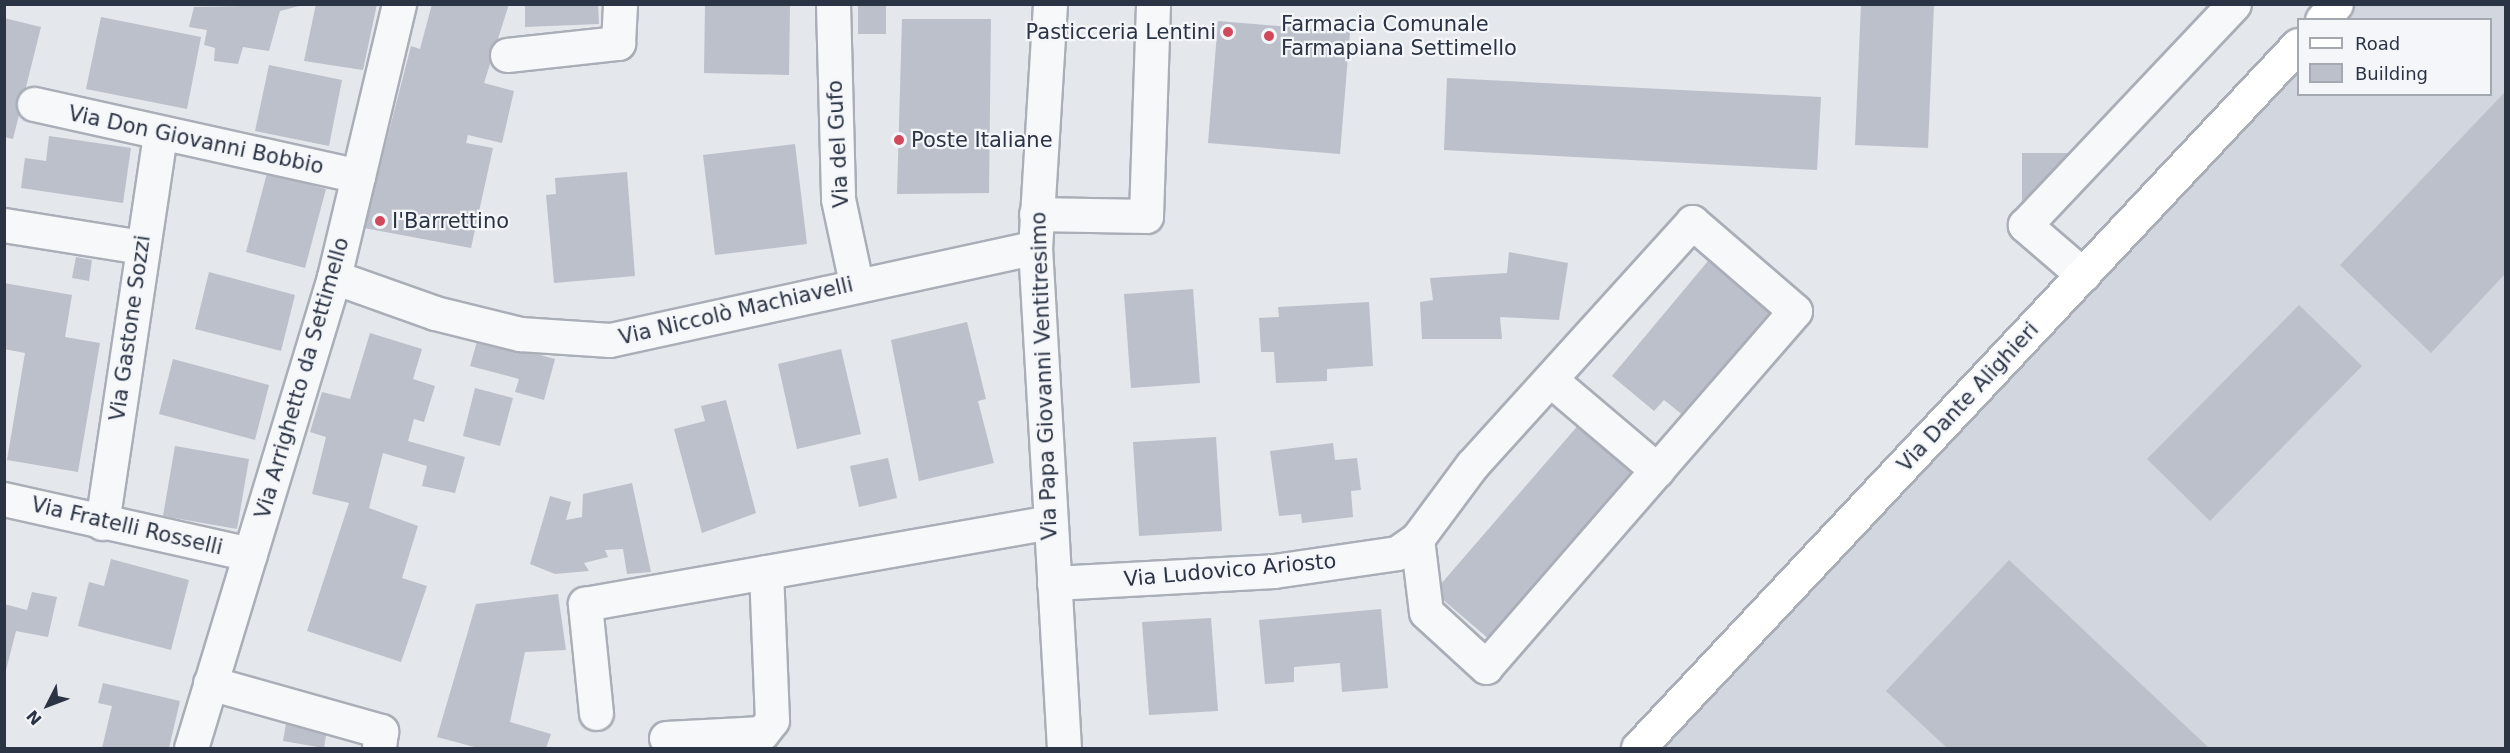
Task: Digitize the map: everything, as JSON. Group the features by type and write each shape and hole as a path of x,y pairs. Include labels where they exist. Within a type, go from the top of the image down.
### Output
{"main road":[{"path":"2324,18 2336,4"},
{"name":"Via Dante Alighieri","path":"1638,748 2297,46"}],"street":[{"name":"Via Arrighetto da Settimello","path":"191,748 333,277 399,4"},
{"path":"507,55 618,43 620,4"},
{"name":"Via del Gufo","path":"833,4 838,199 856,283"},
{"name":"Via Papa Giovanni Ventitresimo","path":"1050,4 1035,247 1064,748"},
{"path":"1036,214 1146,216 1152,4"},
{"path":"2083,275 2025,225 2234,4"},
{"name":"Via Don Giovanni Bobbio","path":"34,104 160,134 358,176"},
{"name":"Via Gastone Sozzi","path":"102,523 160,134"},
{"name":"Via Ludovico Ariosto","path":"1054,583 1274,571 1397,553 1417,539 1472,465 1552,381 1692,222 1795,311 1657,470"},
{"path":"4,225 142,247"},
{"name":"Via Niccolò Machiavelli","path":"333,277 435,313 520,334 610,340 856,283 1035,247"},
{"path":"1417,539 1426,612 1486,667 1657,470 1552,381"},
{"name":"Via Fratelli Rosselli","path":"4,499 102,523 250,554"},
{"path":"596,713 585,604 1050,522"},
{"path":"666,738 762,733 772,720 766,572"},
{"path":"210,683 381,731 379,748"}],"shaded area":[{"path":"2333,5 2505,5 2505,748 1638,748 2297,42 2297,96 2492,96 2492,18 2320,18"}],"building":[{"path":"316,4 377,4 363,70 304,61"},
{"path":"432,4 509,4 484,83 514,91 502,143 468,135 466,143 493,148 471,248 364,228 411,46 420,49"},
{"path":"525,4 598,4 599,24 525,27"},
{"path":"858,4 886,4 886,34 858,34"},
{"path":"1861,4 1934,4 1928,148 1855,145"},
{"path":"303,5 280,11 269,51 243,47 238,64 214,61 215,48 204,45 207,30 189,27 194,7"},
{"path":"705,5 790,5 789,75 704,73"},
{"path":"101,17 201,37 187,109 86,89"},
{"path":"4,18 41,27 13,139 4,137"},
{"path":"902,19 991,19 989,193 897,194"},
{"path":"1218,21 1350,32 1340,154 1208,143"},
{"path":"269,65 342,80 329,146 255,131"},
{"path":"1447,78 1821,97 1817,170 1444,150"},
{"path":"2505,92 2505,274 2431,353 2340,265"},
{"path":"49,136 131,148 123,203 21,188 25,158 46,161"},
{"path":"795,144 807,244 715,255 703,155"},
{"path":"2022,153 2070,153 2022,205"},
{"path":"627,172 635,276 554,283 546,195 556,194 555,178"},
{"path":"267,173 326,189 305,268 246,252"},
{"path":"1509,252 1568,263 1559,320 1500,317 1502,339 1422,339 1420,302 1433,300 1430,278 1507,273"},
{"path":"76,257 92,260 89,281 72,278"},
{"path":"1708,261 1771,312 1684,416 1664,400 1654,411 1612,376"},
{"path":"209,272 295,295 281,351 195,329"},
{"path":"4,283 72,295 65,337 100,343 78,472 7,460 25,353 4,349"},
{"path":"1193,289 1200,383 1131,388 1124,294"},
{"path":"1369,302 1373,366 1327,369 1327,381 1276,383 1274,352 1261,352 1259,318 1279,317 1278,307"},
{"path":"2299,305 2362,366 2210,521 2147,459"},
{"path":"967,322 986,399 978,401 994,463 919,481 891,340"},
{"path":"370,333 422,349 413,379 435,386 424,422 414,419 408,441 465,457 455,493 422,486 427,466 383,453 369,508 418,526 402,578 427,586 401,662 307,631 349,503 312,494 326,437 310,432 322,392 350,399"},
{"path":"478,338 555,359 544,400 515,392 519,379 470,366"},
{"path":"841,349 861,434 797,449 778,364"},
{"path":"173,359 269,385 255,440 159,414"},
{"path":"475,388 513,398 500,446 463,436"},
{"path":"726,400 756,513 702,533 674,429 705,421 701,406"},
{"path":"1587,415 1624,448 1615,457 1634,474 1490,640 1434,592"},
{"path":"1216,437 1222,531 1139,536 1133,442"},
{"path":"1333,443 1335,460 1357,458 1361,490 1351,491 1353,517 1302,523 1301,514 1279,516 1270,451"},
{"path":"175,446 249,459 237,529 163,516"},
{"path":"888,458 897,498 859,507 850,466"},
{"path":"632,483 651,572 627,574 623,549 605,550 608,557 584,563 589,571 555,574 530,564 550,496 571,502 566,520 582,517 583,494"},
{"path":"111,559 189,580 171,650 78,626 89,582 104,586"},
{"path":"2009,560 2209,748 1947,748 1886,691"},
{"path":"32,592 57,597 48,637 16,631 4,678 4,604 27,610"},
{"path":"558,594 566,650 525,652 510,722 551,734 546,748 478,748 437,737 476,604"},
{"path":"1381,609 1388,688 1342,692 1340,663 1294,667 1294,682 1265,684 1259,620"},
{"path":"1211,618 1218,711 1149,715 1142,622"},
{"path":"103,683 180,701 169,748 102,748 112,706 98,703"},
{"path":"288,712 328,723 324,748 283,741"}],"place":[{"name":"Pasticceria Lentini","path":"1228,32"},
{"name":"Farmacia Comunale Farmapiana Settimello","path":"1269,36"},
{"name":"Poste Italiane","path":"899,140"},
{"name":"I'Barrettino","path":"380,221"}]}
